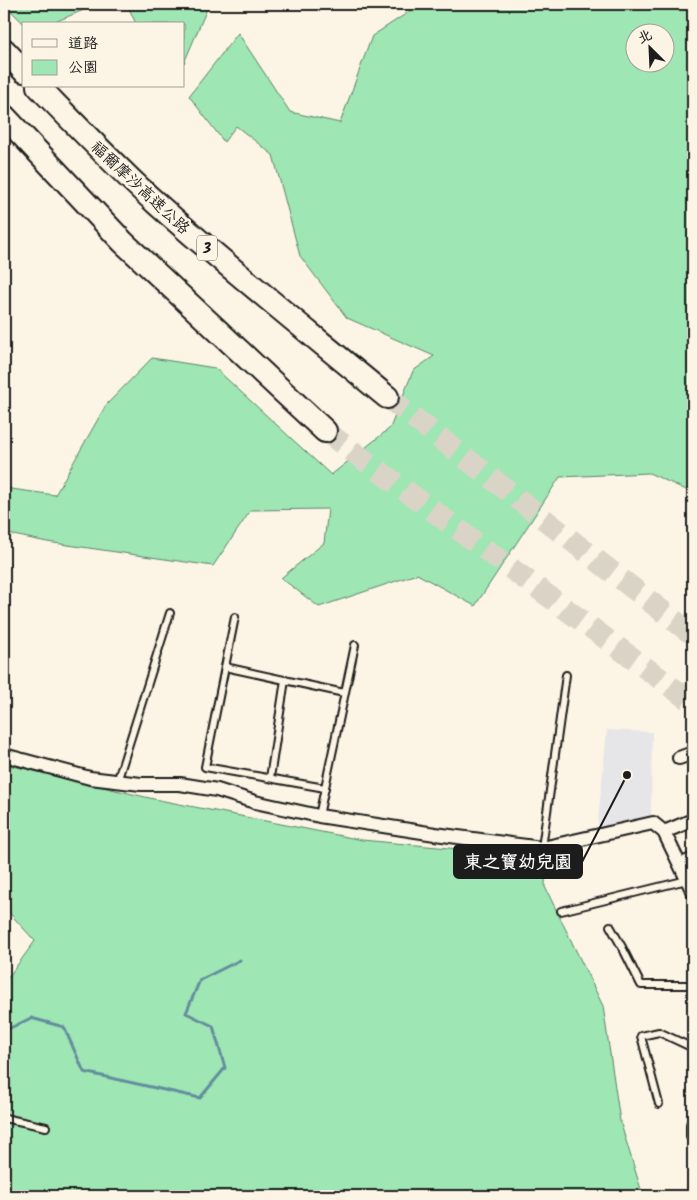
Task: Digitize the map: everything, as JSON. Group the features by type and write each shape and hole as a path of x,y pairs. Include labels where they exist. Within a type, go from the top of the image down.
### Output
{"highway":[{"path":"4,50 22,70"},
{"name":"福爾摩沙高速公路","path":"40,88 156,203 387,397"},
{"path":"4,116 123,242 325,431"}],"street":[{"path":"679,758 693,754"},
{"path":"4,755 90,778 141,784 180,784 217,790 254,802 319,816 542,848 653,823 664,832 693,892"},
{"path":"664,832 693,820"},
{"path":"693,1125 693,1136"}],"lane":[{"path":"117,782 170,612"},
{"path":"235,617 204,767 325,788"},
{"path":"319,816 354,645"},
{"path":"225,667 344,693"},
{"path":"542,848 566,675"},
{"path":"270,778 285,680"},
{"path":"679,862 693,856"},
{"path":"561,911 687,880"},
{"path":"610,926 641,985 693,985"},
{"path":"659,1104 641,1036 659,1032 693,1048"},
{"path":"4,1118 46,1127"}],"shaded area":[{"path":"607,730 652,732 651,818 597,831"}],"green space":[{"path":"4,4 98,4 55,22 22,22"},
{"path":"127,4 209,4 185,61 185,22 135,22"},
{"path":"421,4 681,4 693,11 693,493 649,473 560,477 475,606 417,574 319,607 281,578 324,543 328,509 251,510 213,566 47,542 4,533 4,488 55,495 106,405 152,358 215,368 331,475 390,428 413,371 434,356 347,318 300,256 273,155 236,126 224,142 189,96 238,33 290,112 340,123 372,36"},
{"path":"4,764 154,799 362,840 546,857 545,887 603,1006 620,1121 643,1196 4,1196 4,983 35,941 4,907"}],"waterway":[{"path":"4,1031 31,1018 64,1027 84,1072 200,1098 225,1068 213,1026 186,1013 200,980 240,960"}],"tunnel":[{"path":"387,397 693,635"},
{"path":"325,431 693,703"}],"place":[{"name":"東之寶幼兒園","path":"627,775"}]}
